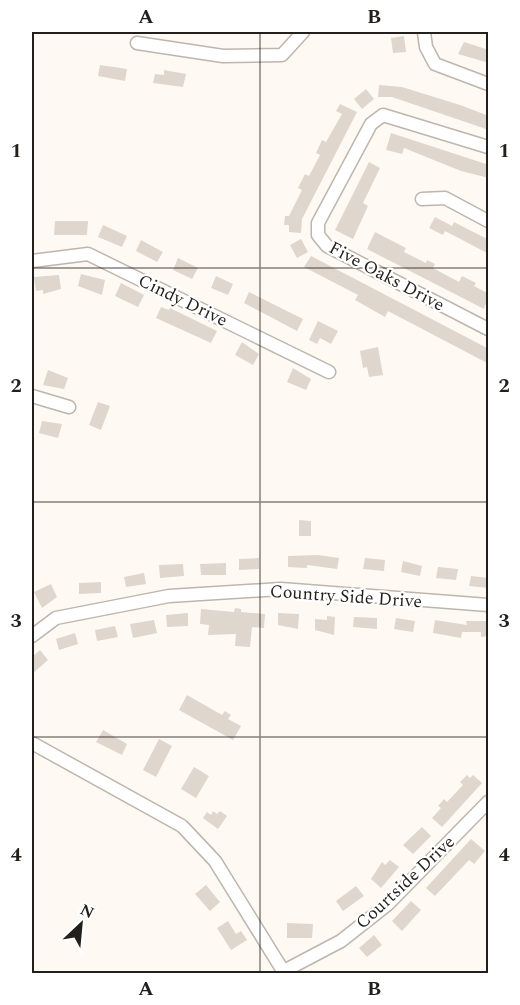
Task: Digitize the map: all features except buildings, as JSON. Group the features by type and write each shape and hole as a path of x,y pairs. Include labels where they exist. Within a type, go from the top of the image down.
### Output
{"street":[{"path":"137,43 223,56 282,55 303,32"},
{"path":"424,32 426,48 435,64 489,84"},
{"name":"Five Oaks Drive","path":"489,147 383,114 371,124 318,223 318,235 327,246 489,329"},
{"path":"422,199 445,198 489,221"},
{"name":"Cindy Drive","path":"32,261 88,254 329,372"},
{"path":"32,396 69,407"},
{"name":"Country Side Drive","path":"32,636 56,618 169,596 281,589 489,605"},
{"path":"32,743 182,826 215,861 285,972"},
{"name":"Courtside Drive","path":"285,972 340,941 388,904 489,802"}]}
